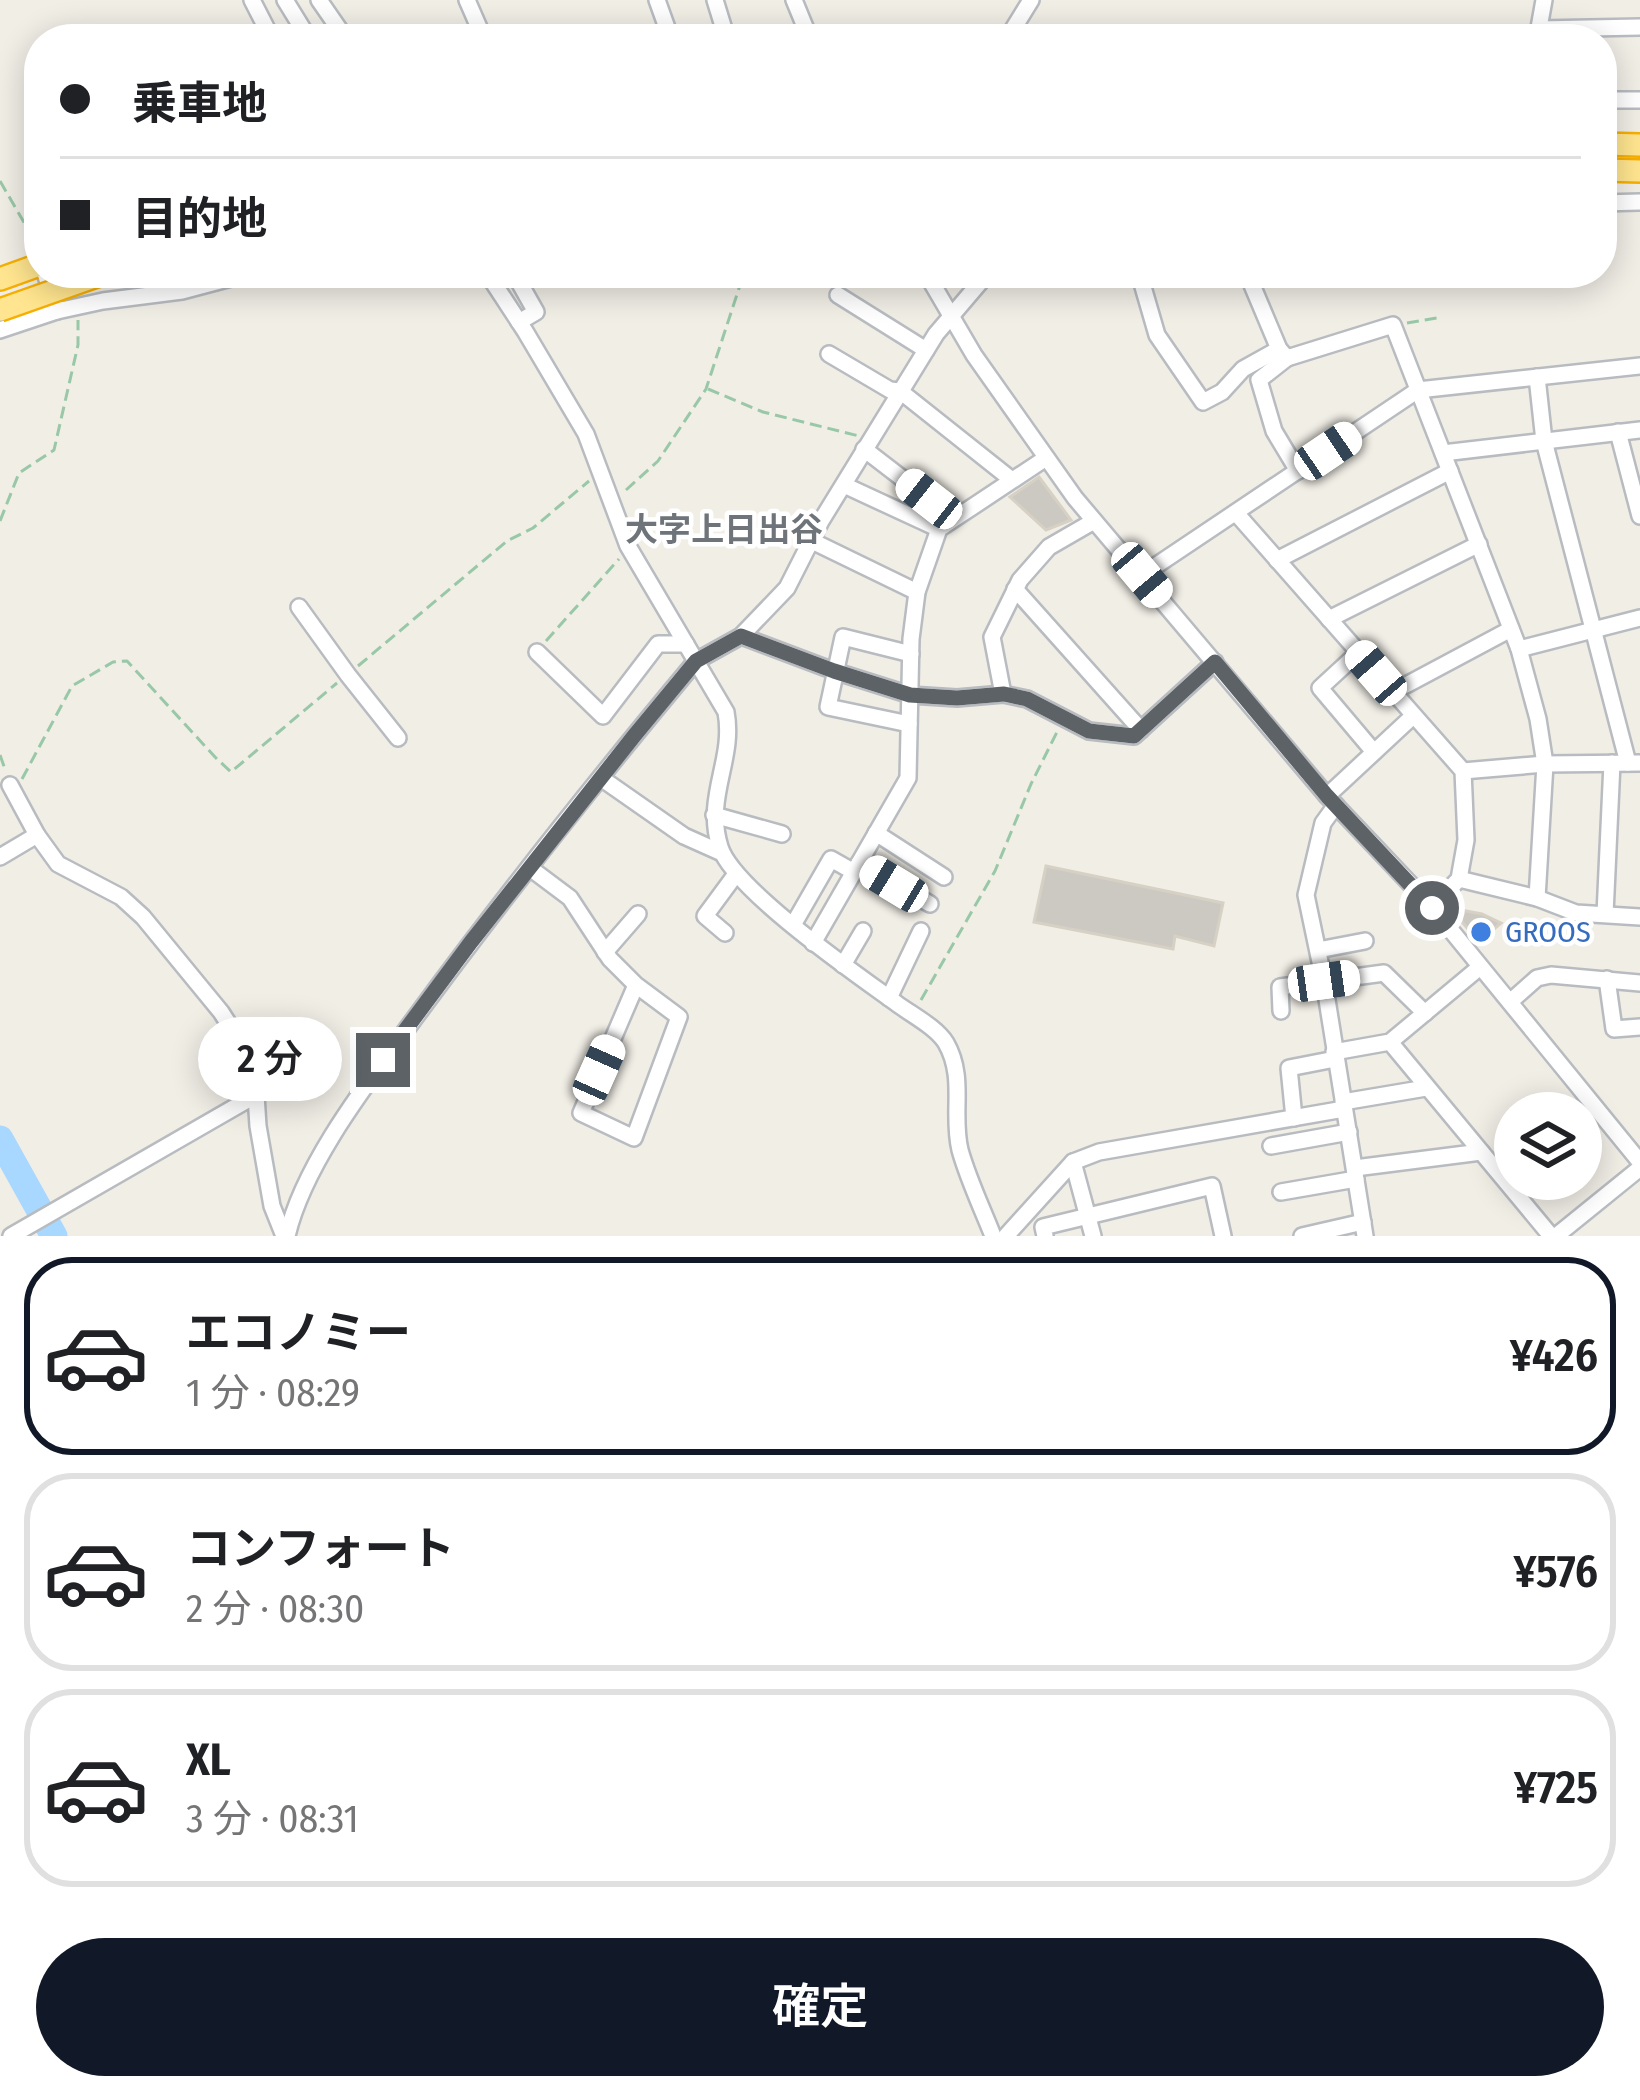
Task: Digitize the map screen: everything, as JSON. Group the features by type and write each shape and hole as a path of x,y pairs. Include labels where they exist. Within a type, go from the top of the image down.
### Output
{"highway":[{"path":"0,310 63,288"}],"street":[{"path":"50,288 57,311"},
{"path":"0,330 57,311 193,288"},
{"path":"497,288 586,434 631,551 726,712 729,729 713,806 722,853 736,874 813,943 944,1038 958,1077 956,1122 961,1152 992,1236"},
{"path":"519,322 536,312 522,288"},
{"path":"935,288 974,355 1094,521 1331,800 1511,1001 1640,1165 1554,1236 1390,1042"},
{"path":"285,1236 292,1211 371,1077 471,942 696,661 741,636 787,589 821,521 900,391 975,288"},
{"path":"1143,288 1157,334 1203,402 1222,392 1243,369 1394,325 1519,650 1538,719 1545,764 1538,898"},
{"path":"1254,288 1283,354"},
{"path":"838,295 926,350"},
{"path":"829,354 890,390 900,391 1012,479"},
{"path":"1283,354 1259,380 1274,431 1298,471"},
{"path":"1142,575 1418,390 1640,366"},
{"path":"1537,377 1544,441 1627,763 1605,914"},
{"path":"1443,452 1640,430"},
{"path":"1618,432 1640,516"},
{"path":"867,444 929,499 917,518"},
{"path":"813,943 908,778 916,592 940,529 1046,458"},
{"path":"1277,560 1450,471"},
{"path":"844,485 940,529"},
{"path":"1236,513 1463,771 1466,840 1460,879 1432,908"},
{"path":"1004,694 992,638 1019,580 1049,547 1094,521"},
{"path":"812,541 916,592"},
{"path":"1329,620 1479,544"},
{"path":"1015,589 1141,730"},
{"path":"299,607 398,737"},
{"path":"1519,650 1640,617"},
{"path":"1393,692 1511,629"},
{"path":"741,636 910,695 1004,694 1027,699 1089,731 1134,736 1215,662"},
{"path":"909,724 828,706 843,637 911,654"},
{"path":"537,652 603,716 658,644 686,644"},
{"path":"1358,652 1319,688 1374,752"},
{"path":"1302,1236 1364,1229 1306,895 1331,800 1414,716"},
{"path":"1463,771 1627,763"},
{"path":"601,778 683,836 722,853"},
{"path":"12,789 58,864 121,896 143,917 244,1046 272,1206 285,1236"},
{"path":"714,814 782,834"},
{"path":"876,833 944,877"},
{"path":"0,857 37,836"},
{"path":"793,925 831,859 930,904"},
{"path":"530,868 570,898 605,952 636,985 680,1017 634,1138 581,1113 636,985"},
{"path":"725,933 705,916 736,874"},
{"path":"1460,879 1538,898 1576,913 1640,917"},
{"path":"605,952 638,914"},
{"path":"843,965 863,931"},
{"path":"889,998 921,931"},
{"path":"1318,950 1365,941"},
{"path":"1294,1118 1289,1068 1390,1042 1480,968"},
{"path":"1281,1011 1280,987 1384,973 1425,1013"},
{"path":"1511,1001 1537,978 1550,975 1640,983"},
{"path":"1607,980 1614,1029 1640,1027"},
{"path":"1006,1236 1073,1162 1099,1152 1294,1118 1426,1088"},
{"path":"11,1236 256,1095"},
{"path":"1270,1146 1348,1132"},
{"path":"1281,1192 1481,1152"},
{"path":"1073,1162 1093,1236"},
{"path":"1045,1236 1043,1227 1212,1186 1223,1236"}],"path":[{"path":"0,181 24,225"},
{"path":"611,503 658,461 706,388 739,288"},
{"path":"0,521 19,473 54,450 78,344 77,307"},
{"path":"1394,325 1442,317"},
{"path":"706,388 763,412 867,444"},
{"path":"12,789 72,686 113,662 127,661 231,772 507,541 533,528 600,472"},
{"path":"537,652 617,560 631,551"},
{"path":"920,1001 995,871 1064,718"}],"building":[{"path":"1039,477 1071,520 1046,530 1010,497"},
{"path":"1046,866 1223,903 1214,946 1175,936 1173,949 1034,922"},
{"name":"GROOS","path":"1450,908 1482,914 1501,923 1479,942"}],"waterway":[{"path":"0,1139 54,1236"}],"place":[{"name":"GROOS","path":"1481,932"}],"district":[{"name":"大字上日出谷","path":"724,530"}],"route":[{"path":"383,1060 696,661 741,636 910,695 1004,694 1027,699 1089,731 1134,736 1215,662 1327,796 1432,908"}]}
